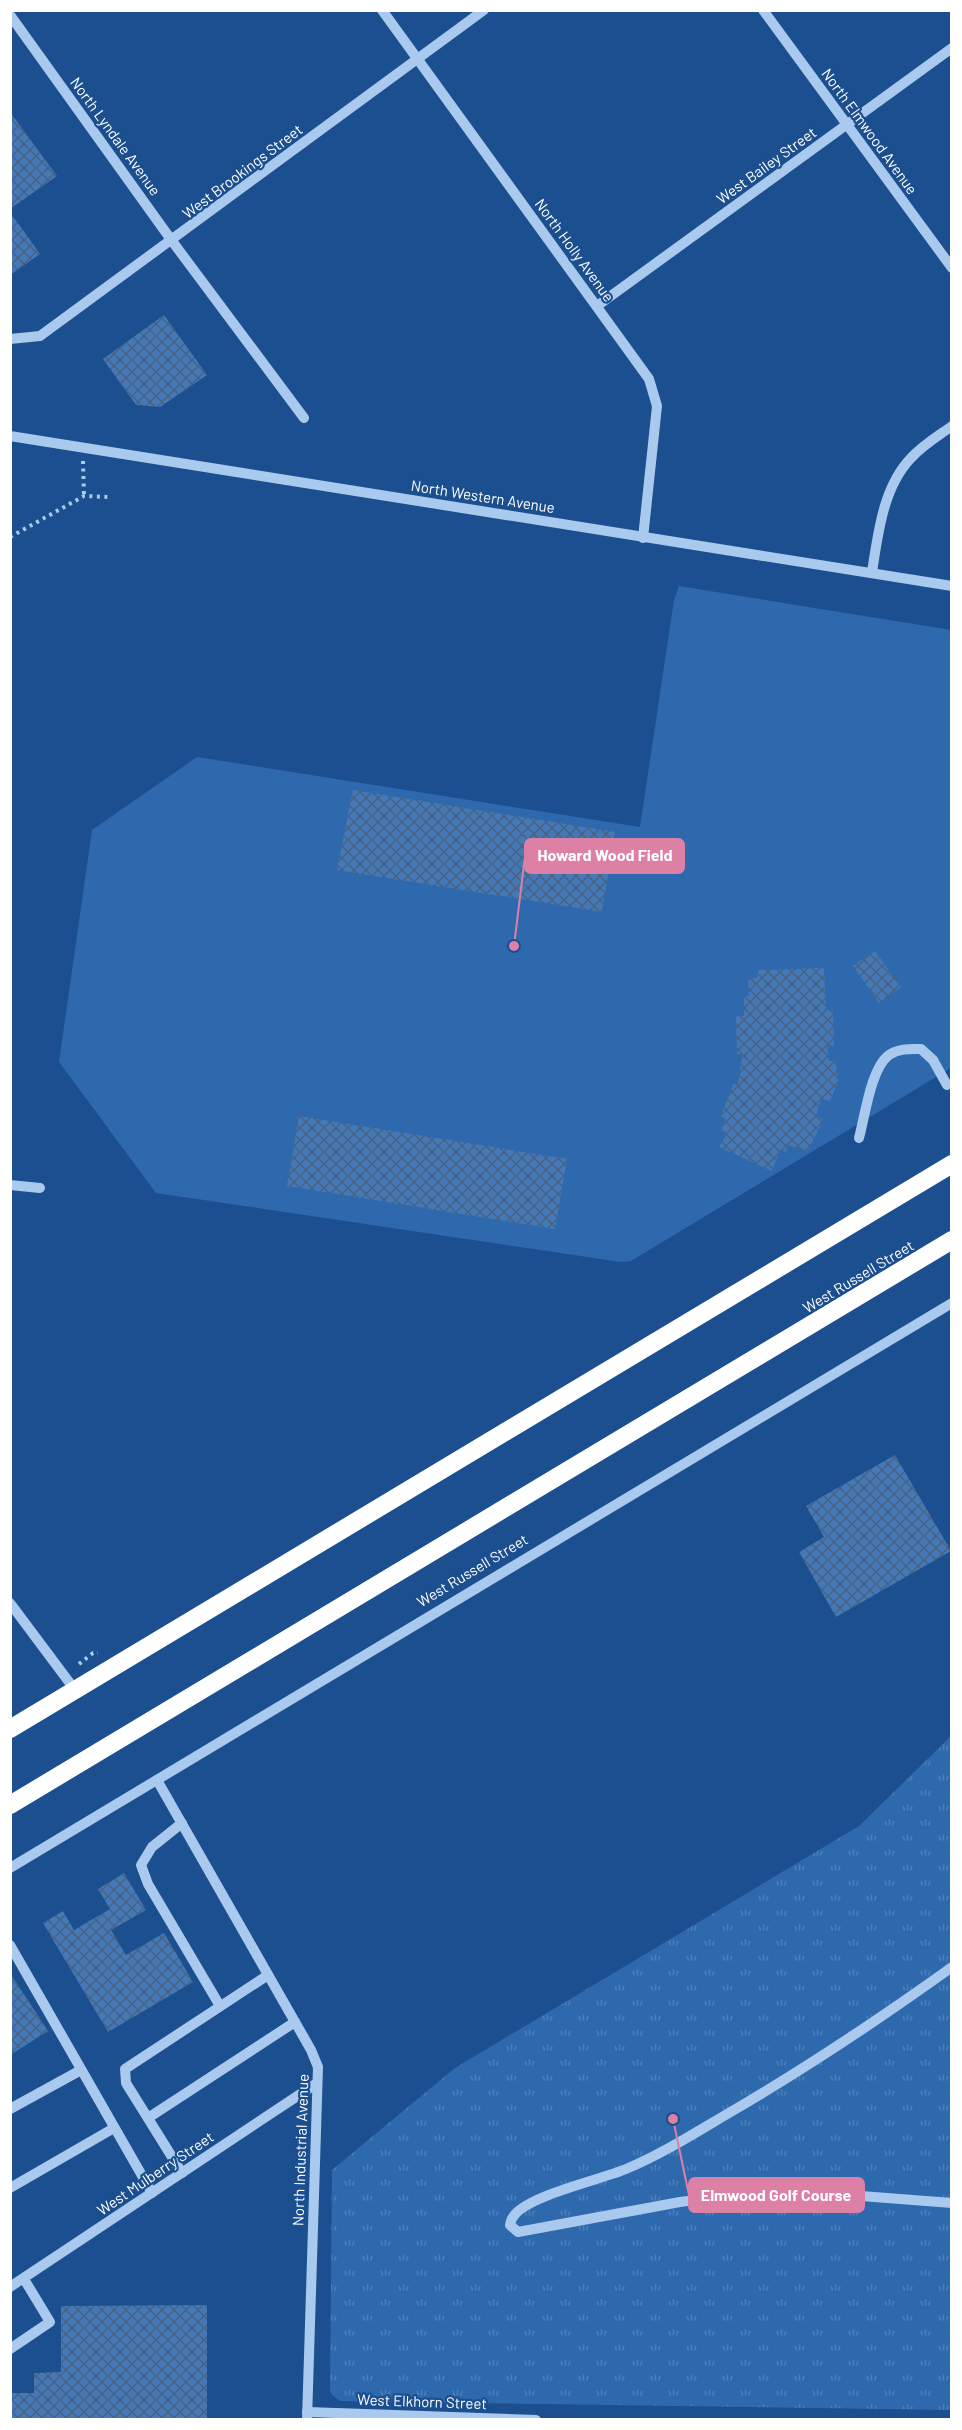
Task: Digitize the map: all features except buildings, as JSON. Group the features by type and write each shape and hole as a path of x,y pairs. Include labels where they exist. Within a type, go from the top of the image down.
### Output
{"highway":[{"path":"10,1729 951,1164"},
{"name":"West Russell Street","path":"10,1805 951,1240"}],"street":[{"name":"North Holly Avenue","path":"382,10 649,379 657,406 643,538"},
{"name":"West Brookings Street","path":"10,339 40,336 484,10"},
{"name":"North Elmwood Avenue","path":"764,10 951,268"},
{"name":"North Lyndale Avenue","path":"10,15 172,241 304,418"},
{"name":"West Bailey Street","path":"597,306 951,48"},
{"path":"872,573 879,524 898,476 910,459 951,426"},
{"name":"North Western Avenue","path":"10,436 951,586"},
{"path":"860,1138 876,1071 889,1055 903,1049 921,1049 933,1060 947,1085"},
{"path":"10,1185 40,1188"},
{"name":"West Russell Street","path":"10,1869 951,1303"},
{"path":"10,1603 75,1690"},
{"name":"North Industrial Avenue","path":"157,1780 295,2022 318,2067 307,2416"},
{"path":"182,1823 152,1847 141,1865 148,1884 220,2006"},
{"path":"10,1945 152,2193"},
{"path":"951,1967 894,2009 780,2083 653,2158 622,2171 570,2186 522,2209 513,2216 510,2225 518,2232 680,2202 766,2191 951,2203"},
{"path":"182,2173 126,2084 125,2069 268,1975"},
{"path":"148,2118 295,2022"},
{"path":"10,2109 81,2070"},
{"name":"West Mulberry Street","path":"10,2287 317,2083"},
{"path":"10,2188 114,2128"},
{"path":"10,2349 50,2322 24,2279"},
{"name":"West Elkhorn Street","path":"307,2416 536,2420"}],"path":[{"path":"83,447 84,496"},
{"path":"10,537 84,496 108,497"}],"green space":[{"path":"679,586 951,630 951,1068 631,1261 621,1262 156,1193 59,1062 92,830 197,757 640,827 674,600"},
{"path":"951,1736 951,2410 340,2401 332,2395 330,2391 332,2170 455,2068 859,1826"}],"place":[{"name":"Howard Wood Field","path":"514,946"},
{"name":"Elmwood Golf Course","path":"673,2119"}]}
